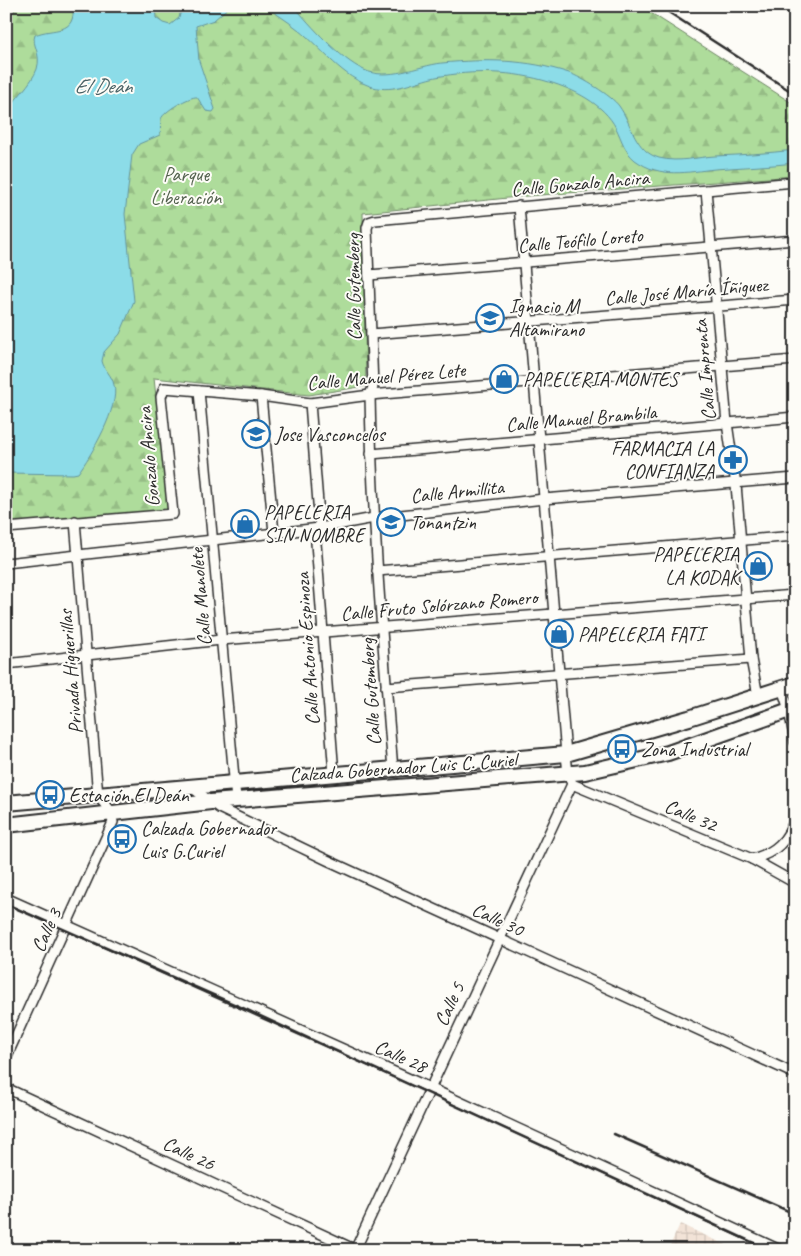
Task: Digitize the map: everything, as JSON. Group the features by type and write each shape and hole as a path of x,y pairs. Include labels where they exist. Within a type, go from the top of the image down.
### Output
{"main road":[{"name":"Calzada Gobernador Luis C. Curiel","path":"6,803 566,754 788,686"},
{"name":"Calzada Gobernador Luis C. Curiel","path":"6,825 111,815 211,802 570,779 668,753 792,709"}],"street":[{"name":"Calle Gonzalo Ancira","path":"369,222 519,206 795,182"},
{"name":"Calle Imprenta","path":"706,190 727,423 736,484 751,660 758,696"},
{"path":"519,206 566,754 570,779"},
{"name":"Calle Gutemberg","path":"369,222 367,228 372,388 370,395 371,454 377,571 393,770"},
{"name":"Calle Teófilo Loreto","path":"369,275 795,240"},
{"name":"Calle José María Íñiguez","path":"371,334 795,300"},
{"name":"Calle Manuel Pérez Lete","path":"161,390 166,387 262,396 310,403 370,395 795,360"},
{"name":"Gonzalo Ancira","path":"75,521 173,514 161,390"},
{"name":"Calle Manolete","path":"199,391 236,800"},
{"path":"262,396 274,533"},
{"name":"Calle Antonio Espinoza","path":"310,403 320,528 316,543 334,774"},
{"name":"Calle Manuel Brambila","path":"371,454 795,417"},
{"name":"Calle Armillita","path":"6,563 212,541 320,528 374,518 544,499 795,478"},
{"path":"6,528 75,521"},
{"name":"Privada Higuerillas","path":"75,521 98,796 111,815"},
{"path":"377,571 795,536"},
{"name":"Calle Fruto Solórzano Romero","path":"6,664 221,640 795,595"},
{"path":"386,687 751,660"},
{"path":"788,686 795,742"},
{"name":"Calle 32","path":"570,779 752,859 795,883"},
{"name":"Calle 5","path":"355,1250 570,779"},
{"name":"Calle 30","path":"191,787 211,802 327,860 795,1074"},
{"name":"Calle 3","path":"6,1058 112,826 111,815"},
{"path":"752,859 768,855 779,847 791,830 795,818"},
{"name":"Calle 28","path":"6,898 430,1088 780,1250"},
{"name":"Calle 26","path":"6,1088 355,1250"}],"shaded area":[{"path":"680,1224 737,1250 668,1250"}],"green space":[{"name":"Parque Liberación","path":"17,6 640,6 795,105 795,176 527,196 363,213 366,386 309,395 154,378 168,511 6,527 6,22"}],"water":[{"name":"El Deán","path":"73,6 155,6 156,18 170,25 179,18 182,6 193,6 194,12 206,6 230,6 214,20 196,26 199,61 215,109 213,112 206,111 197,97 178,105 167,112 161,119 160,135 139,144 132,155 125,214 134,301 120,334 104,352 102,361 113,381 115,394 109,418 103,431 78,473 6,473 6,112 37,69 38,58 34,42 35,35 62,29 67,26 73,16"},
{"path":"265,6 294,6 317,32 345,58 364,70 373,73 403,72 442,63 506,61 553,68 569,73 581,78 610,97 619,106 639,143 644,149 659,158 681,160 795,150 795,163 674,173 655,170 631,157 611,119 596,105 578,93 535,78 493,73 465,73 436,77 397,88 373,87 351,77 299,30"}],"railway":[{"path":"659,6 795,94"},
{"path":"6,904 245,1009 769,1250"},
{"path":"614,1134 795,1214"}],"place":[{"name":"Ignacio M Altamirano","path":"490,318"},
{"name":"PAPELERIA MONTES","path":"504,379"},
{"name":"Jose Vasconcelos","path":"256,434"},
{"name":"FARMACIA LA CONFIANZA","path":"733,460"},
{"name":"Tonantzin","path":"391,522"},
{"name":"PAPELERIA SIN NOMBRE","path":"245,524"},
{"name":"PAPELERIA LA KODAK","path":"758,566"},
{"name":"PAPELERIA FATI","path":"559,634"},
{"name":"Zona Industrial","path":"622,749"},
{"name":"Estación El Deán","path":"50,795"},
{"name":"Calzada Gobernador Luis G.Curiel","path":"122,839"}]}
